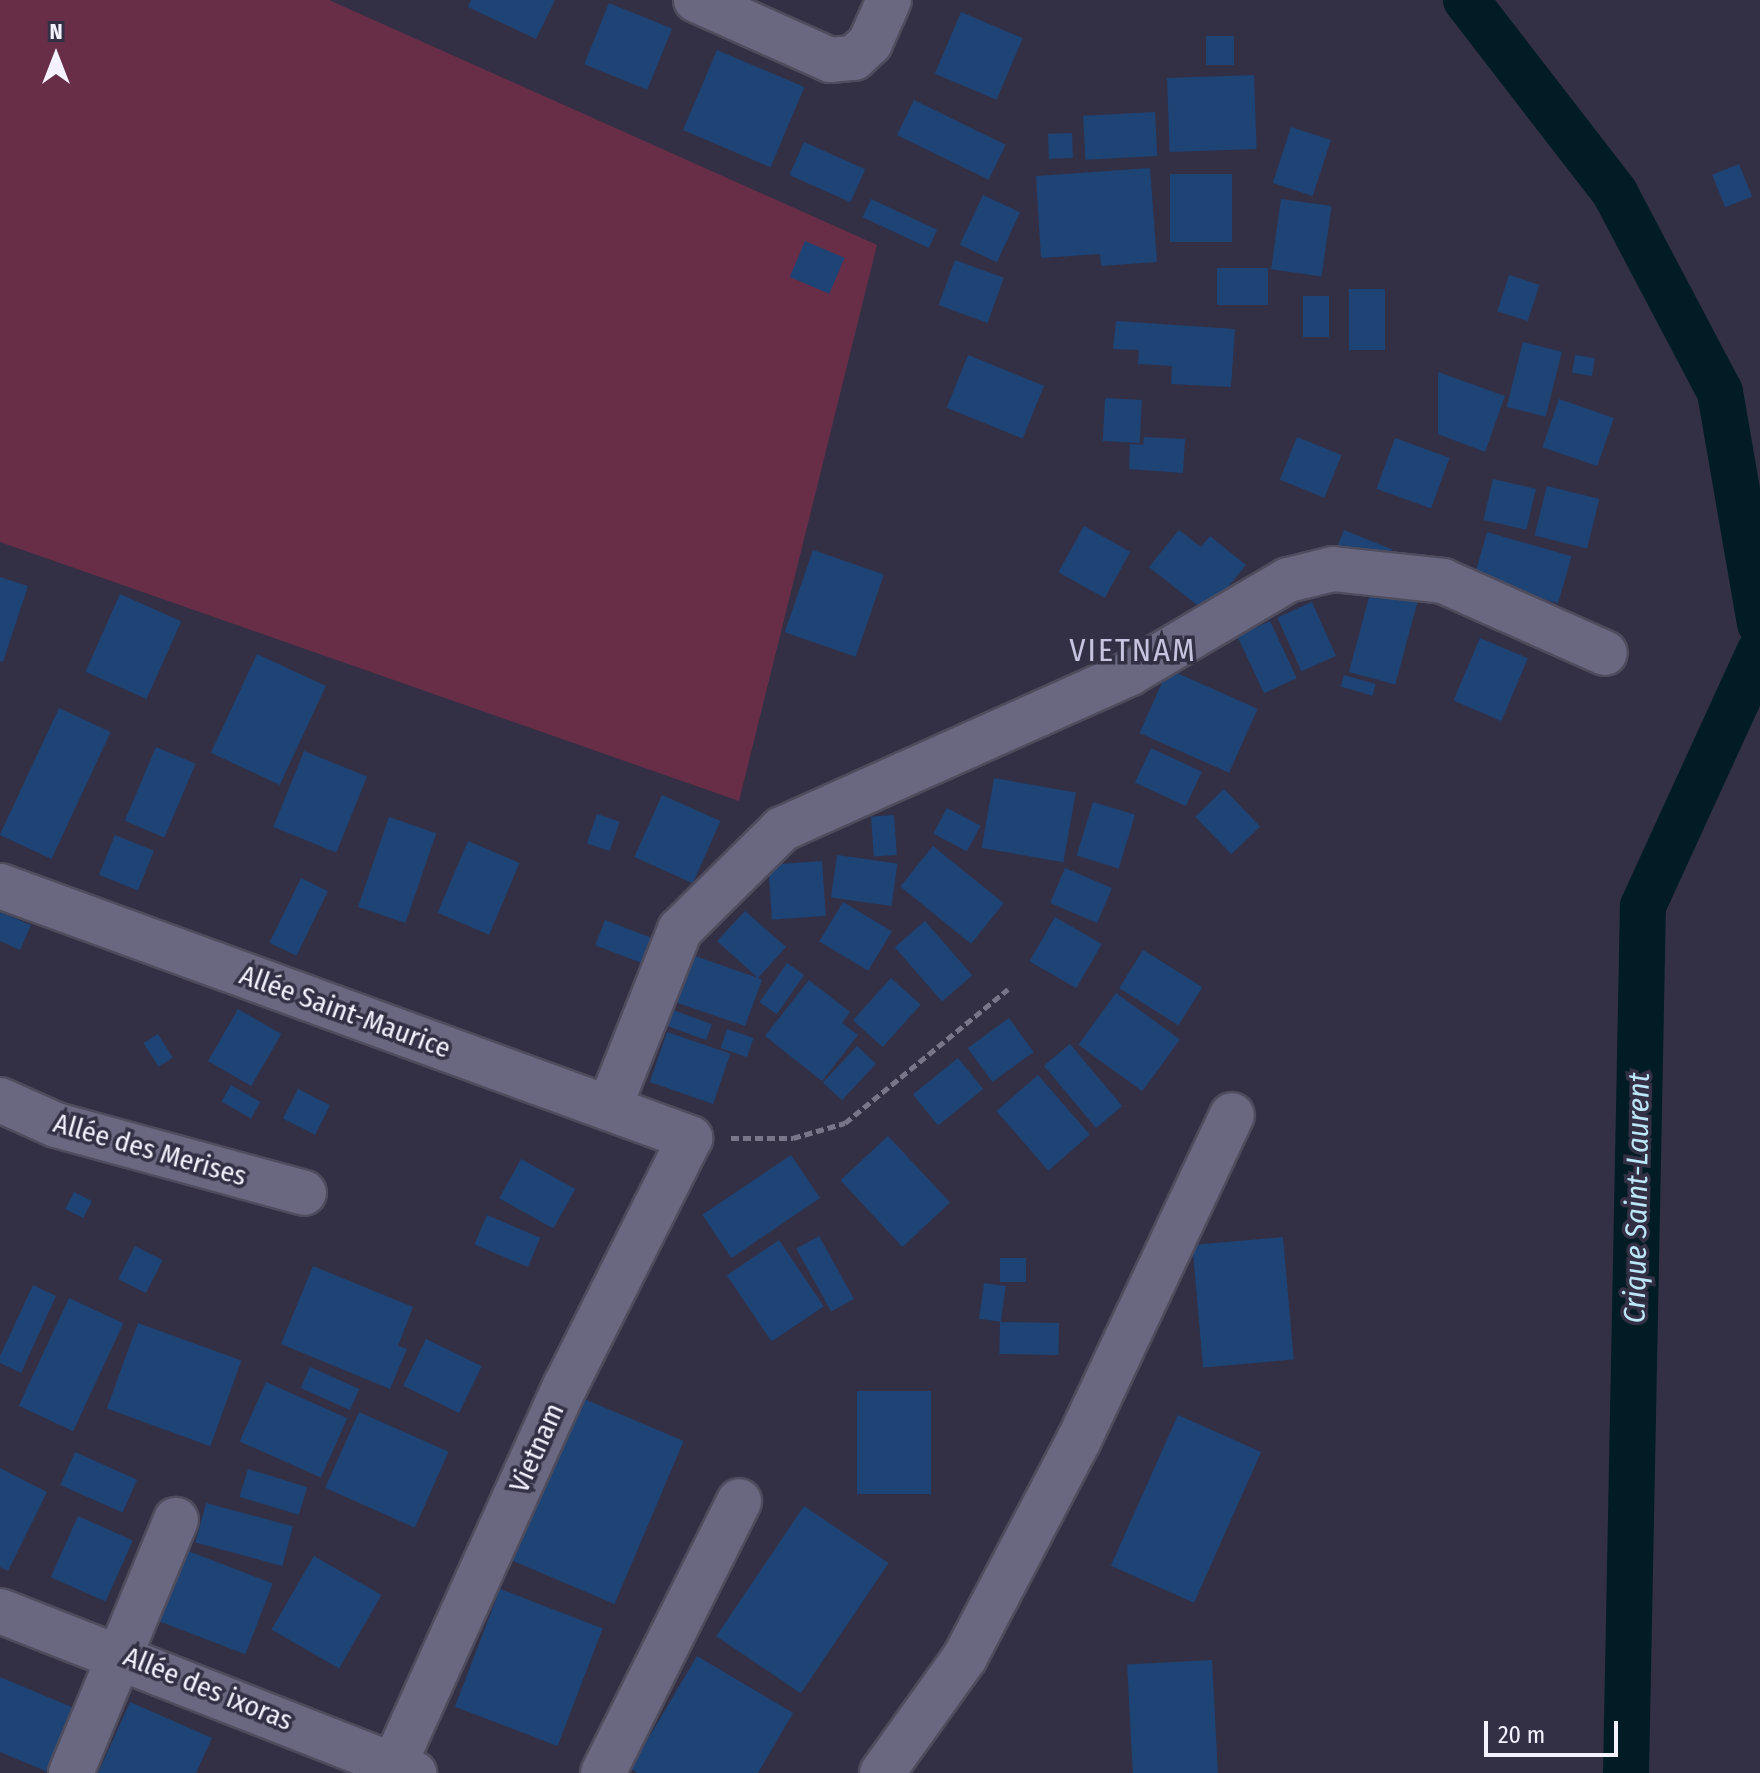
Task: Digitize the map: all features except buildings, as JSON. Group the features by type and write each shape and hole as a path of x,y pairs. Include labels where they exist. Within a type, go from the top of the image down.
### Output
{"street":[{"path":"696,0 830,60 854,58 870,43 889,0"},
{"path":"609,1108 680,930 782,829 1130,673 1288,580 1333,569 1443,581 1605,653"},
{"name":"Allée Saint-Maurice","path":"0,886 690,1138"},
{"name":"Allée des Merises","path":"0,1100 56,1125 304,1193"},
{"path":"882,1773 965,1657 1079,1440 1232,1115"},
{"name":"Vietnam","path":"404,1769 565,1386 690,1138"},
{"path":"603,1773 739,1501"},
{"path":"71,1773 123,1655 176,1520"},
{"name":"Allée des ixoras","path":"0,1611 123,1655 404,1769"}],"path":[{"path":"690,1138 793,1138 845,1123 1008,989"}],"shaded area":[{"path":"0,0 329,0 877,245 739,801 0,542"}],"waterway":[{"name":"Crique Saint-Laurent","path":"1466,0 1615,193 1720,392 1760,624"},
{"name":"Crique Saint-Laurent","path":"1626,1773 1643,906 1760,650"}],"district":[{"name":"VIETNAM","path":"1133,650"}]}
